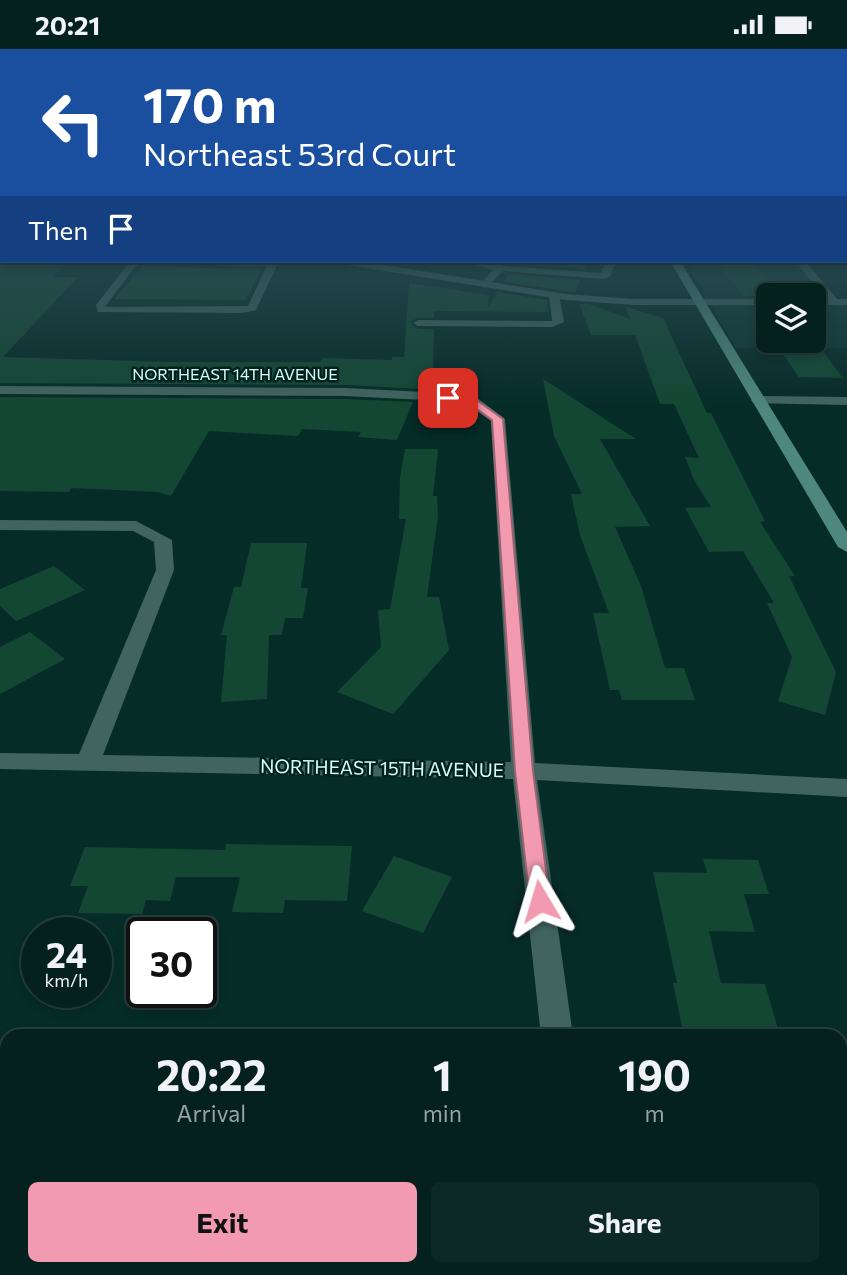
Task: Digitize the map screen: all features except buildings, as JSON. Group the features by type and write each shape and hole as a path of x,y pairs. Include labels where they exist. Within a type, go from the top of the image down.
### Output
{"street":[{"path":"528,291 601,300 756,302"},
{"path":"694,291 847,547"},
{"path":"826,302 847,302"},
{"name":"NORTHEAST 14TH AVENUE","path":"0,390 345,391 471,400 498,419 524,771"},
{"path":"758,400 847,401"},
{"path":"0,525 136,526 163,540 165,570 88,762"},
{"name":"NORTHEAST 15TH AVENUE","path":"0,761 524,771 847,788"},
{"path":"524,771 556,1029"}],"lane":[{"path":"112,291 100,307 102,310 242,310 251,308 259,291"},
{"path":"825,291 834,302"},
{"path":"418,323 552,324 559,322 554,295"}],"shaded area":[{"path":"703,291 756,291 756,348 736,348"},
{"path":"826,293 836,304 847,304 847,348 826,348"}],"route":[{"path":"448,398 471,400 498,419 524,771 540,901"}]}
